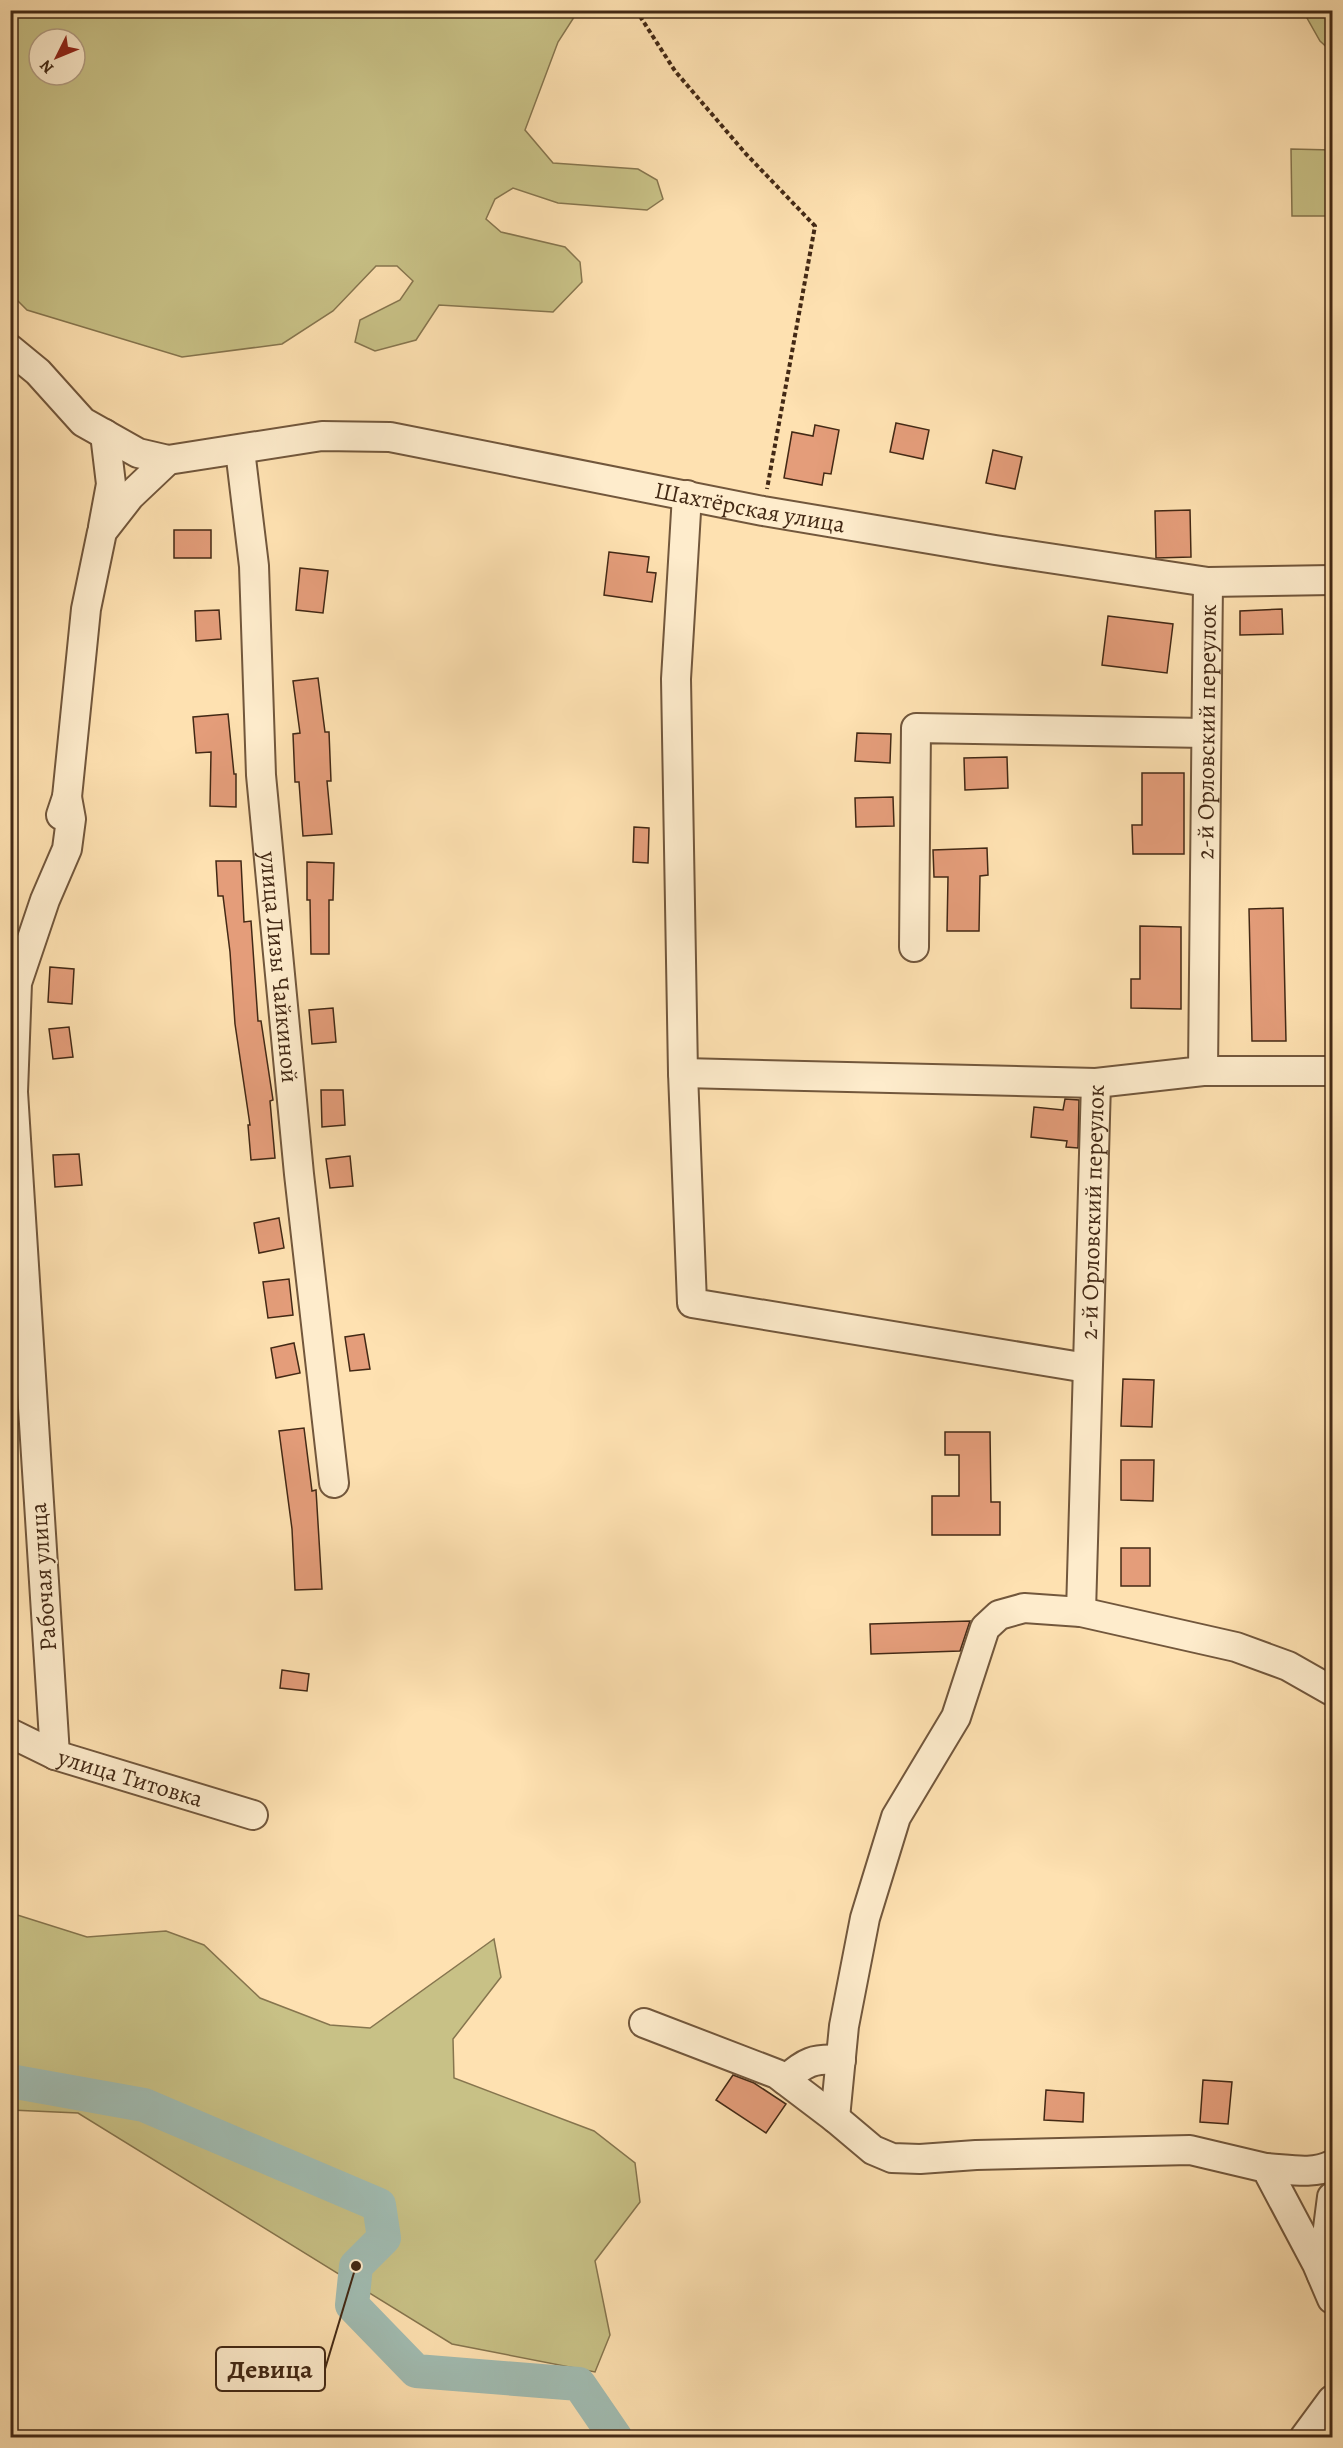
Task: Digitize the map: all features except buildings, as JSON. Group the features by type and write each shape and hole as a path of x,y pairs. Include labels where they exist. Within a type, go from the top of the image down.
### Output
{"street":[{"path":"10,349 38,372 83,422 138,453 168,460"},
{"path":"10,954 67,797 86,609 111,484 105,434"},
{"name":"Шахтёрская улица","path":"168,460 322,436 390,437 763,511 995,550 1208,582 1332,580"},
{"name":"улица Лизы Чайкиной","path":"240,450 254,566 261,775 299,1174 334,1483"},
{"path":"102,532 130,496 168,460"},
{"path":"687,495 676,679 683,1073 692,1303 1087,1368"},
{"name":"2-й Орловский переулок","path":"1082,1612 1096,1083 1203,1071 1208,582"},
{"path":"914,947 916,728 1206,733"},
{"name":"Рабочая улица","path":"55,1755 13,1092 17,983 45,900 67,849 71,819 67,797"},
{"path":"1203,1071 1332,1071"},
{"path":"683,1073 1096,1083"},
{"path":"835,2118 844,2026 865,1918 896,1817 956,1717 985,1628 999,1615 1024,1608 1082,1612 1236,1647 1288,1666 1332,1691"},
{"name":"улица Титовка","path":"10,1733 55,1755 254,1815"},
{"path":"644,2023 777,2074 873,2150 892,2158 1190,2150 1266,2169 1312,2170 1325,2169 1332,2164"},
{"path":"785,2080 804,2064 814,2060 841,2060"},
{"path":"1266,2169 1327,2287"},
{"path":"1327,2287 1332,2197"},
{"path":"1304,2438 1332,2400"}],"path":[{"path":"636,10 675,71 746,154 815,226 763,511"}],"shaded area":[{"path":"10,11 578,11 558,42 525,130 553,163 638,169 657,180 663,199 647,210 558,203 513,188 495,199 486,219 501,232 565,247 580,262 582,282 553,312 439,305 416,340 375,351 355,342 360,320 400,300 413,281 397,266 376,266 333,311 282,344 182,357 27,310 11,294"},
{"path":"1303,11 1332,11 1332,52 1320,41"},
{"path":"1291,149 1332,150 1332,216 1292,216"},
{"path":"11,1913 87,1937 166,1931 204,1945 260,1998 330,2025 370,2028 494,1939 501,1977 453,2039 454,2078 594,2131 635,2163 640,2202 595,2261 610,2335 595,2372 452,2344 78,2113 11,2110"}],"waterway":[{"path":"10,2081 144,2105 379,2205 384,2238 356,2266 352,2305 416,2371 579,2384 616,2438"}],"place":[{"name":"Девица","path":"356,2266"}]}
